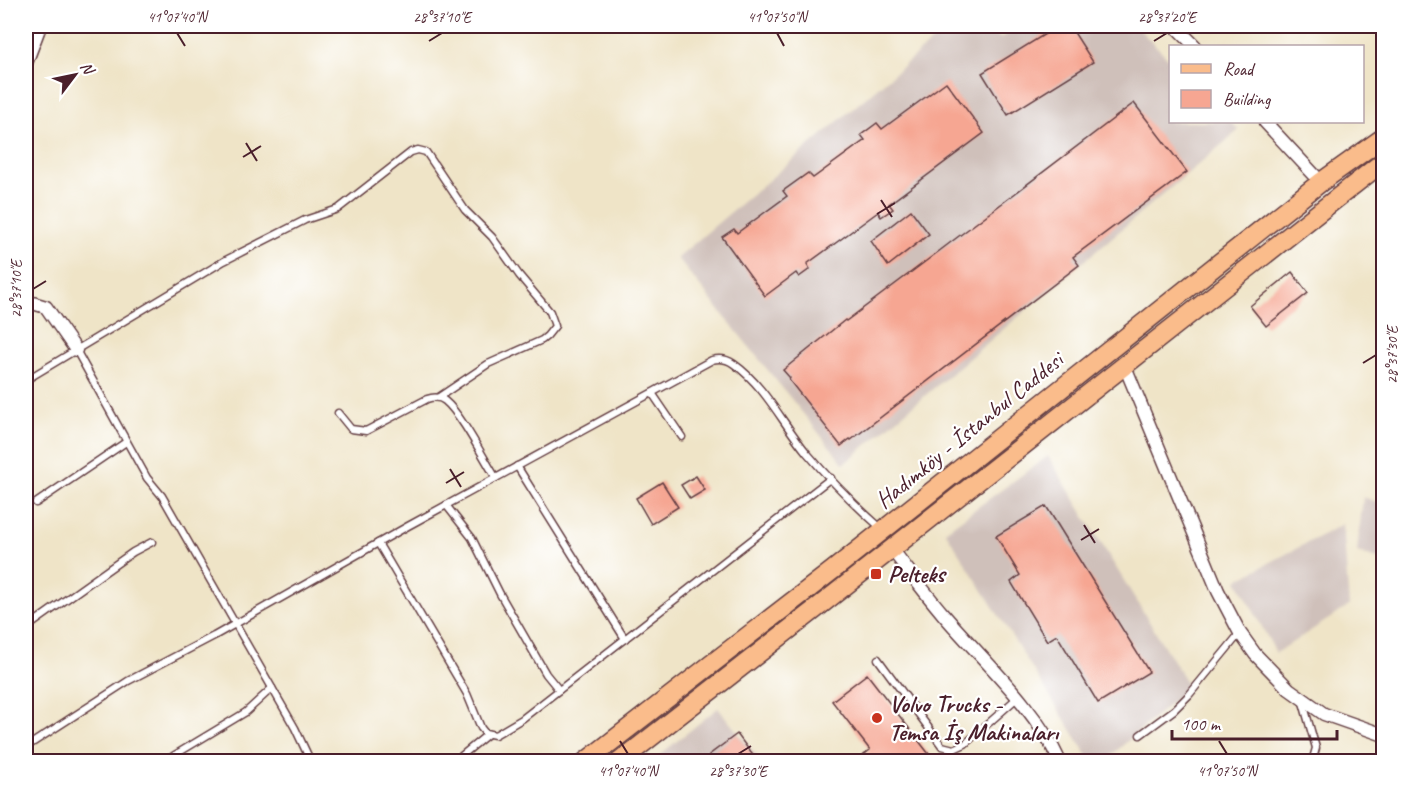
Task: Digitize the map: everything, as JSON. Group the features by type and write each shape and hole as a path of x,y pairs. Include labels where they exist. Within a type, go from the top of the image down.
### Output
{"main road":[{"name":"Hadımköy - İstanbul Caddesi","path":"585,762 1321,182 1383,137"},
{"name":"Hadımköy - İstanbul Caddesi","path":"619,762 1383,161"}],"street":[{"path":"26,63 40,26"},
{"path":"1175,26 1194,45"},
{"path":"1266,123 1321,182"},
{"path":"26,301 46,307 75,350"},
{"path":"1124,364 1218,591 1240,633 1255,654 1289,689 1324,714 1383,735"},
{"path":"891,548 942,613 1017,698 1051,741 1060,762"}],"lane":[{"path":"26,380 224,261 305,220 338,209 411,152 418,150 426,152 465,210 492,237 519,275 545,305 554,319 555,326 542,340 488,364 439,398 427,399 366,430 351,429 338,414"},
{"path":"75,350 126,442 147,477 162,496 236,624 311,762"},
{"path":"26,747 128,681 236,624 707,361 717,359 732,363 751,380 807,453 860,509 883,529"},
{"path":"652,393 682,437"},
{"path":"439,398 446,402 463,425 496,478"},
{"path":"36,503 126,442"},
{"path":"517,466 625,639"},
{"path":"454,762 488,734 499,733 522,718 831,478"},
{"path":"446,505 472,538 500,594 546,674 559,690"},
{"path":"26,628 133,552 152,542"},
{"path":"378,543 467,694 481,728 488,734"},
{"path":"1140,735 1190,695 1240,633"},
{"path":"878,659 942,746 954,749 965,744 1017,698"},
{"path":"163,762 246,712 272,688"},
{"path":"1302,698 1316,748 1312,762"}],"shaded area":[{"path":"950,26 987,26 1000,38 1022,26 1136,26 1169,59 1169,123 1231,123 1239,130 844,464 677,258"},
{"path":"1048,456 1189,687 1105,761 1091,761 945,531"},
{"path":"1363,497 1383,504 1383,560 1357,552"},
{"path":"1343,524 1349,606 1276,653 1237,580"},
{"path":"718,708 761,761 651,762"}],"building":[{"path":"1058,26 1070,26 1093,62 1008,115 982,73"},
{"path":"946,82 984,133 889,204 893,209 881,217 878,212 807,264 810,269 799,277 796,273 765,296 722,237 734,229 737,233 787,196 783,191 808,173 813,178 865,140 861,135 877,123 882,129"},
{"path":"1134,103 1187,172 1073,257 1079,265 841,446 783,370 845,320"},
{"path":"911,210 929,234 888,266 871,241"},
{"path":"1292,272 1308,293 1266,326 1250,306"},
{"path":"696,476 705,490 690,499 681,485"},
{"path":"662,482 678,507 651,524 636,498"},
{"path":"1046,506 1149,672 1098,703 1057,635 1047,641 1011,582 1020,575 996,536"},
{"path":"867,674 932,758 927,762 855,762 870,750 832,701"},
{"path":"737,734 758,762 714,762 709,755"}],"place":[{"name":"Pelteks","path":"876,574"},
{"name":"Volvo Trucks - Temsa İş Makinaları","path":"877,718"}]}
